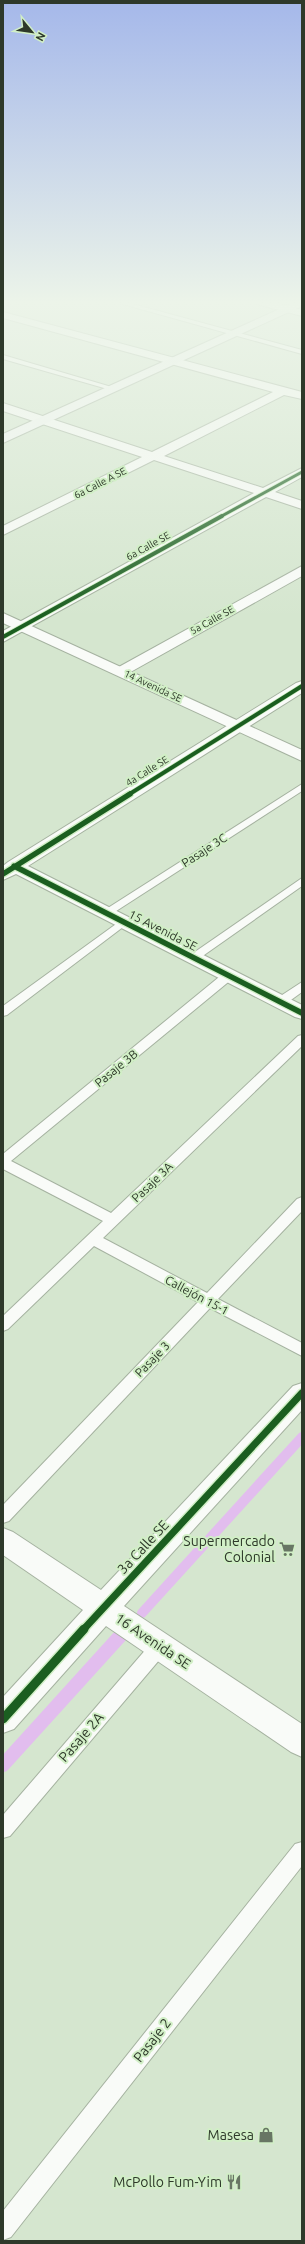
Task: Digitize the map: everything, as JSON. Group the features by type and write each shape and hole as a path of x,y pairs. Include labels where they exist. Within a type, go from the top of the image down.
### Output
{"main road":[{"path":"3,440 73,408"}],"street":[{"path":"5,408 302,506"},
{"name":"6a Calle A SE","path":"3,531 250,408"},
{"name":"6a Calle SE","path":"3,638 302,472"},
{"name":"5a Calle SE","path":"122,671 302,570"},
{"name":"14 Avenida SE","path":"3,617 302,756"},
{"name":"4a Calle SE","path":"9,870 302,686"},
{"name":"15 Avenida SE","path":"9,870 106,913 302,1013"},
{"name":"3a Calle SE","path":"3,1719 103,1608 302,1393"},
{"name":"16 Avenida SE","path":"6,1547 103,1608 302,1742"}],"lane":[{"name":"Pasaje 3C","path":"106,913 302,787"},
{"path":"193,958 302,880"},
{"path":"3,1012 123,922"},
{"name":"Pasaje 3B","path":"3,1162 228,976"},
{"path":"280,1002 302,986"},
{"name":"Pasaje 3A","path":"3,1325 302,1039"},
{"path":"3,1162 112,1220"},
{"name":"Pasaje 3","path":"3,1516 302,1202"},
{"name":"Callejón 15-1","path":"93,1239 302,1350"},
{"name":"Pasaje 2A","path":"3,1829 160,1646"},
{"name":"Pasaje 2","path":"3,2230 302,1851"}],"waterway":[{"path":"142,1613 302,1437"},
{"path":"3,1765 121,1635"}],"cycle path":[{"path":"3,637 302,472"},
{"path":"3,874 302,686"},
{"path":"14,866 302,1013"},
{"path":"3,1719 103,1608 302,1393"}],"place":[{"name":"Supermercado Colonial","path":"287,1549"},
{"name":"Masesa","path":"266,2135"},
{"name":"McPollo Fum-Yim","path":"234,2182"}]}
